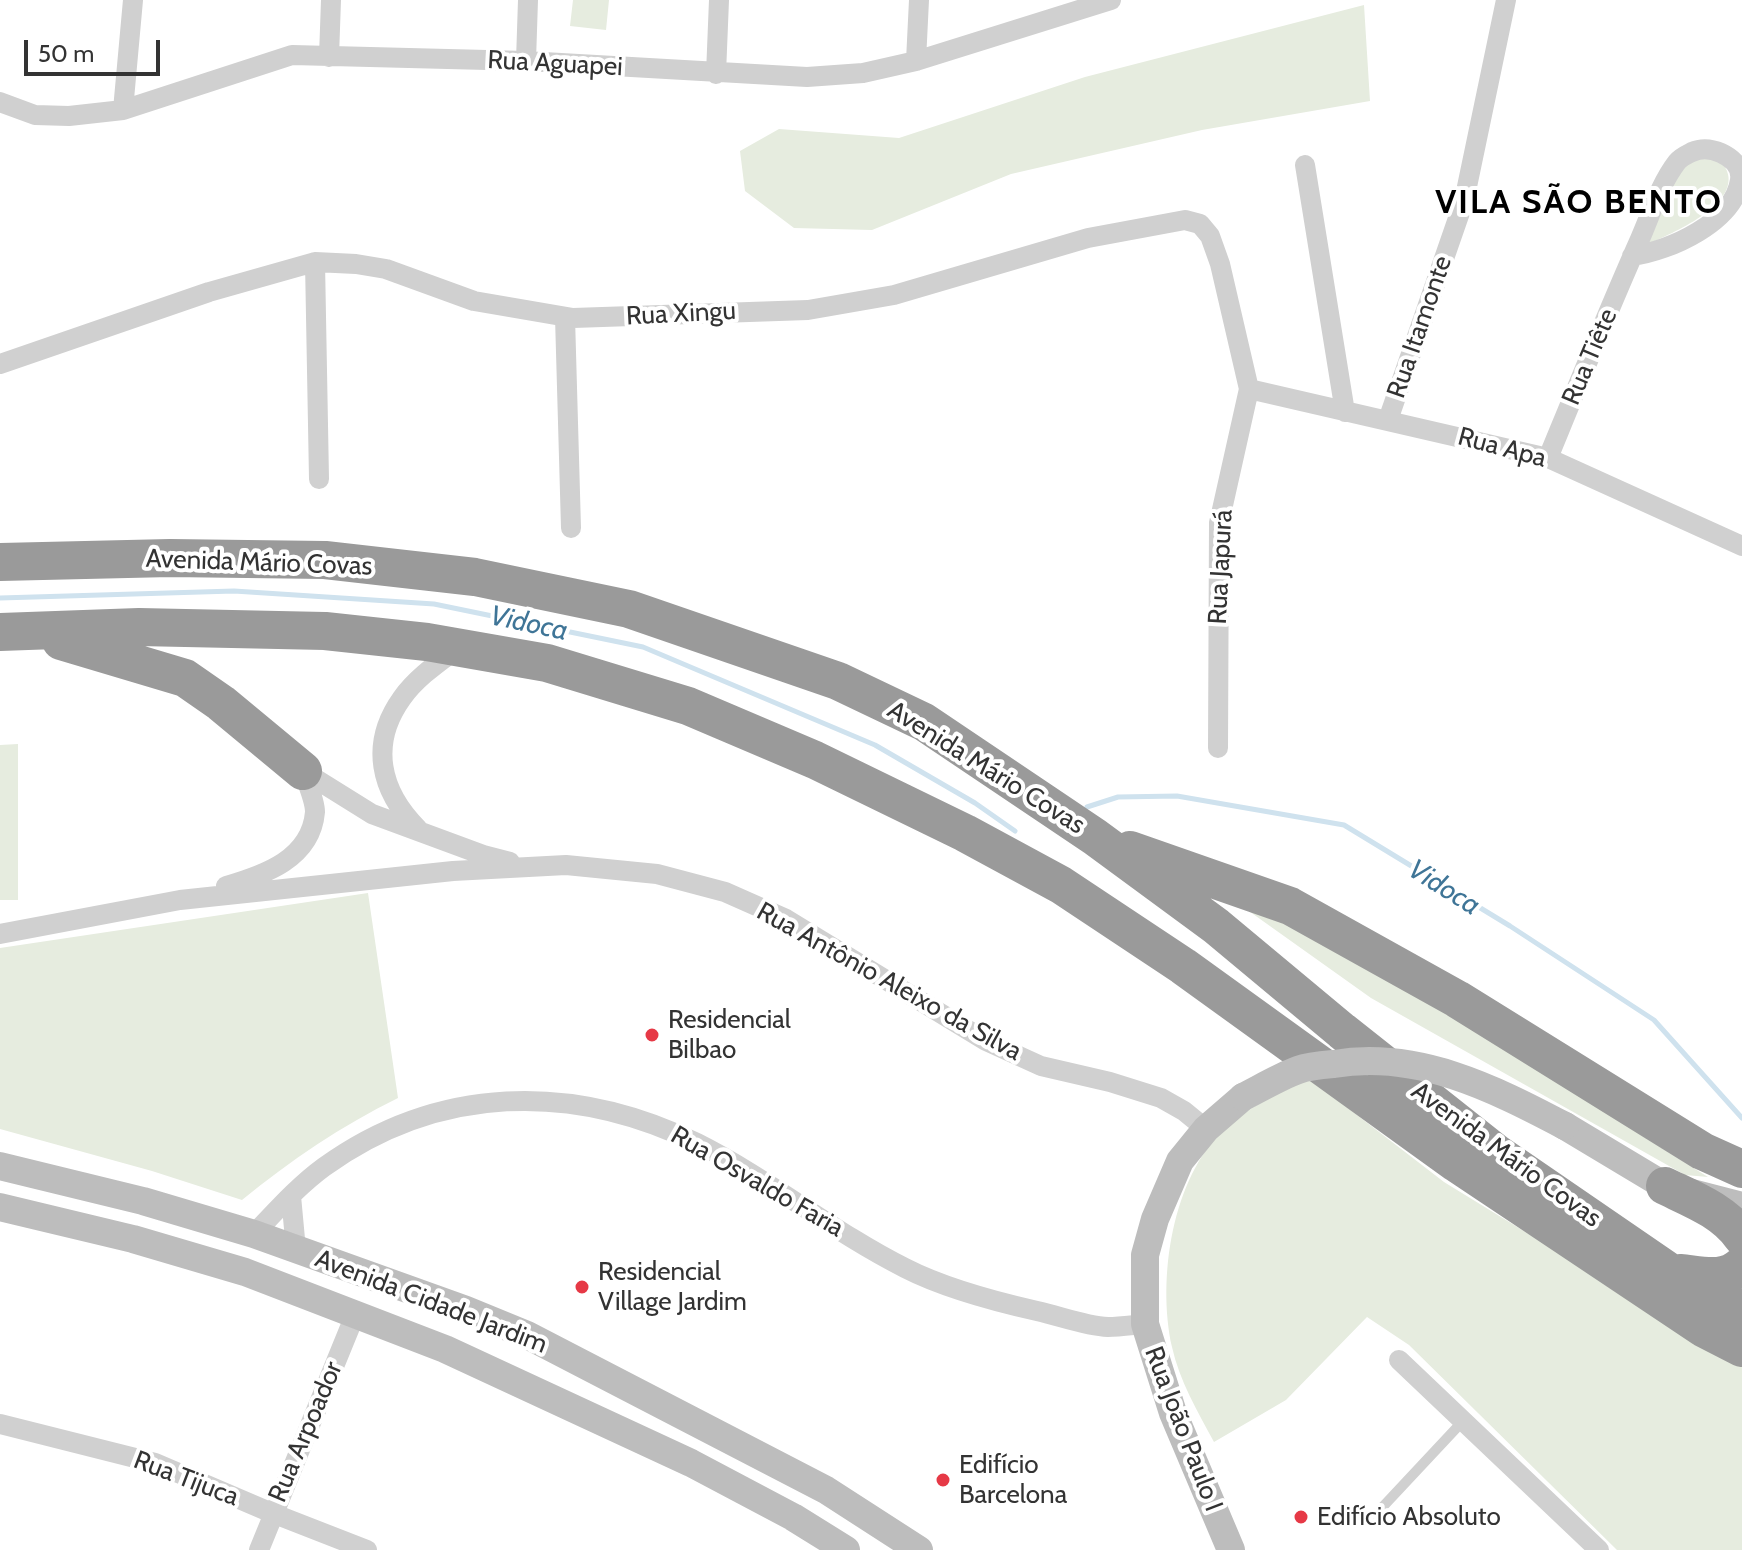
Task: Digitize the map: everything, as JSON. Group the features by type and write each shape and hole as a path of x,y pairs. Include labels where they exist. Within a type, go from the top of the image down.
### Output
{"highway":[{"name":"Avenida Mário Covas","path":"0,562 170,558 325,560 475,577 629,609 838,681 924,722 1095,837 1216,926 1496,1153 1668,1271 1742,1309"},
{"name":"Avenida Mário Covas","path":"8,632 139,627 325,631 547,663 688,706 815,760 979,840 1061,885 1183,966 1456,1163 1703,1328 1742,1348"},
{"path":"8,632 62,641 185,678 221,703 303,771"},
{"path":"1095,837 1290,906 1457,999 1702,1151 1742,1169"},
{"path":"1665,1186 1708,1207 1727,1220 1742,1237"},
{"path":"1668,1271 1723,1276 1735,1272 1742,1265"},
{"path":"1703,1328 1742,1356"}],"main road":[{"name":"Rua João Paulo I","path":"1231,1550 1173,1413 1145,1324 1145,1255 1155,1219 1180,1161 1206,1129 1243,1097 1300,1069 1378,1059 1410,1063 1447,1072 1507,1095 1665,1186"},
{"name":"Avenida Cidade Jardim","path":"0,1166 143,1201 254,1234 527,1335 826,1490 919,1550"},
{"path":"1665,1186 1742,1206"},
{"name":"Avenida Cidade Jardim","path":"0,1207 133,1239 245,1272 445,1349 691,1463 793,1517 846,1550"}],"street":[{"path":"123,110 133,0"},
{"path":"329,57 331,0"},
{"path":"526,61 528,0"},
{"path":"716,74 719,0"},
{"path":"916,61 919,0"},
{"name":"Rua Aguapei","path":"0,102 35,115 69,116 123,110 292,55 526,61 807,77 863,73 916,61 1111,0"},
{"name":"Rua Itamonte","path":"1388,420 1464,201 1506,0"},
{"name":"Rua Tiête","path":"1548,458 1632,256 1668,176 1679,159 1697,150 1715,150 1732,158 1741,175 1738,192 1725,211 1674,245 1652,254 1632,256"},
{"path":"1305,165 1345,412"},
{"name":"Rua Xingu","path":"0,364 209,292 315,262 386,269 474,301 565,317 653,317 808,310 894,295 1088,238 1185,220 1200,224 1210,236 1220,264 1249,389"},
{"path":"315,262 319,479"},
{"path":"565,317 571,528"},
{"name":"Rua Apa","path":"1249,389 1548,458 1742,546"},
{"name":"Rua Japurá","path":"1218,748 1219,523 1249,389"},
{"path":"424,834 401,812 389,790 383,762 383,742 388,721 403,697 422,676 458,648"},
{"path":"303,771 372,814 483,855 530,867"},
{"path":"0,934 180,900 252,879 292,858 306,843 315,811 303,771"},
{"name":"Rua Antônio Aleixo da Silva","path":"180,900 453,871 566,865 657,874 725,892 786,919 986,1041 1041,1066 1161,1098 1206,1129"},
{"name":"Rua Osvaldo Faria","path":"254,1234 321,1169 395,1126 444,1109 501,1100 561,1102 606,1108 646,1120 698,1144 763,1180 906,1269 997,1302 1106,1327 1145,1324"},
{"path":"291,1196 296,1250"},
{"name":"Rua Arpoador","path":"259,1550 355,1315"},
{"path":"1399,1360 1599,1550"},
{"name":"Rua Tijuca","path":"0,1424 155,1463 367,1550"}],"lane":[{"path":"1376,1514 1463,1421"}],"shaded area":[{"path":"573,0 609,0 606,30 570,26"},
{"path":"1364,5 1370,101 1202,130 1011,174 872,230 794,228 745,191 740,151 779,129 899,138 1085,77"},
{"path":"1700,158 1716,161 1725,167 1728,183 1723,195 1701,216 1648,244 1675,180 1685,165"},
{"path":"18,744 18,900 0,900 0,745"},
{"path":"368,893 398,1098 317,1144 242,1200 152,1171 0,1129 0,948"},
{"path":"1246,909 1282,910 1708,1177 1685,1175 1371,998"},
{"path":"1309,1078 1444,1182 1742,1365 1742,1550 1617,1550 1409,1345 1367,1317 1286,1400 1214,1442 1184,1384 1172,1347 1166,1291 1173,1230 1192,1174 1225,1128 1254,1106"}],"waterway":[{"name":"Vidoca","path":"0,598 234,591 434,604 643,647 875,745 975,803 1015,831"},
{"name":"Vidoca","path":"1087,807 1118,797 1177,796 1344,825 1510,926 1654,1020 1742,1118"}],"place":[{"name":"Residencial Bilbao","path":"652,1035"},
{"name":"Residencial Village Jardim","path":"582,1287"},
{"name":"Edifício Barcelona","path":"943,1480"},
{"name":"Edifício Absoluto","path":"1301,1517"}],"district":[{"name":"VILA SÃO BENTO","path":"1579,203"}]}
